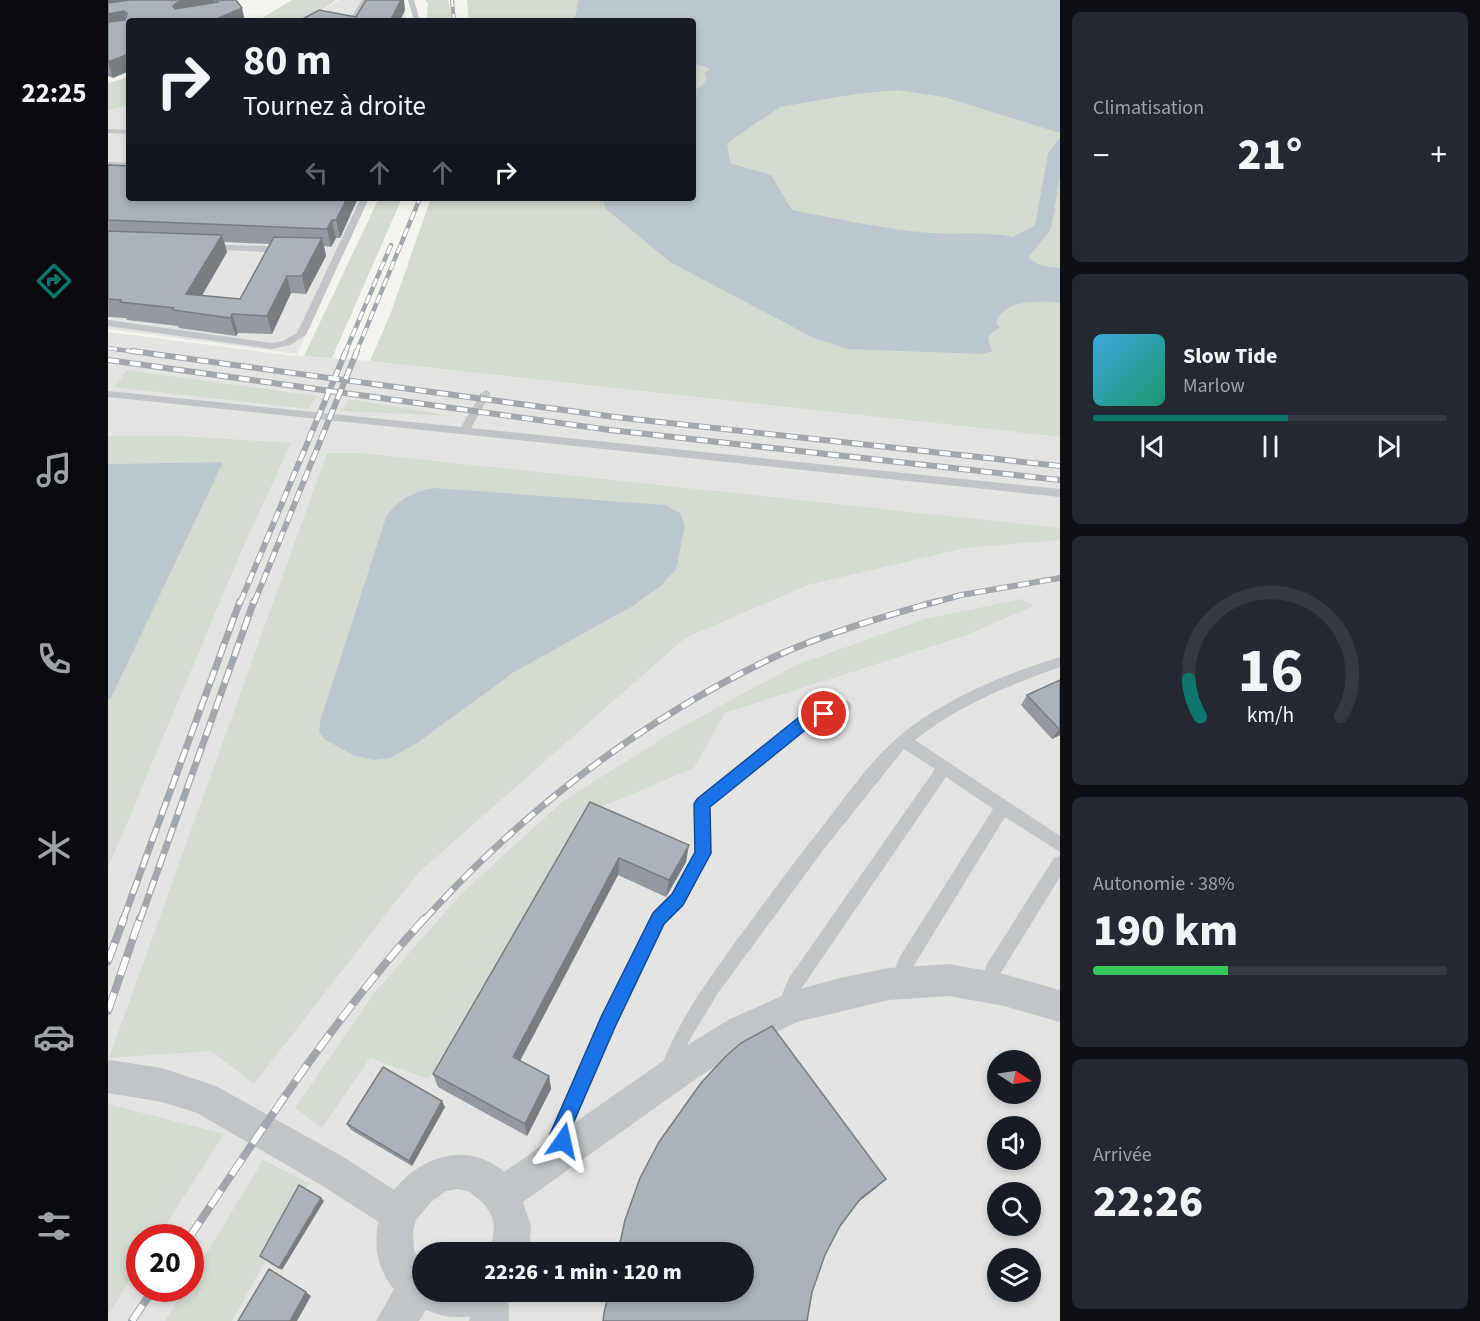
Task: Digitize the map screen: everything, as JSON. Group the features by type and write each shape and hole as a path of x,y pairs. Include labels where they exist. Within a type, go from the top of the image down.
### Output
{"street":[{"path":"501,1196 666,1080 742,1031 784,1012 840,994 900,983 949,981 987,987 1060,1006"},
{"path":"110,1077 162,1085 204,1098 334,1172 399,1214"},
{"path":"488,1302 472,1303 451,1309 430,1305 404,1308 400,1277 394,1256 393,1235 399,1214 411,1195 426,1181 444,1173 462,1172 480,1177 495,1187 506,1203 512,1224 511,1242"}],"lane":[{"path":"354,18 365,0"},
{"path":"411,0 416,18"},
{"path":"108,131 126,132"},
{"path":"108,164 126,165"},
{"path":"108,323 272,346 286,343 301,335 364,201"},
{"path":"201,247 294,250"},
{"path":"328,252 340,252"},
{"path":"465,430 486,393"},
{"path":"108,394 1060,494"},
{"path":"666,1080 676,1046 690,1019 791,880 861,789 903,741 967,697 1060,662"},
{"path":"567,1149 559,1134 609,1021 659,919 678,900 703,853 702,804 804,723 845,706"},
{"path":"903,741 1060,845"},
{"path":"784,1012 795,984 944,768"},
{"path":"900,983 905,964 1002,808"},
{"path":"987,987 993,970 1060,863"}],"shaded area":[{"path":"292,0 336,0 311,18 262,18"},
{"path":"339,0 399,0 406,18 312,18"},
{"path":"425,0 448,0 452,18 427,18 428,3"},
{"path":"467,0 1060,0 1060,437 370,361 390,315 430,201 696,201 696,18 469,18"},
{"path":"579,0 1060,0 1060,133 944,97 897,90 855,94 780,107 727,143 730,163 771,175 792,210 913,231 1013,237 1035,225 1048,154 1060,137 1060,176 1051,229 1028,258 1042,266 1060,268 1060,303 1042,301 1023,303 1006,309 996,323 1000,328 992,332 988,338 992,351 982,354 848,349 812,337 670,262 606,209 603,201 696,201 696,89 701,87 707,78 704,73 710,69 696,64 696,18 575,18"},
{"path":"126,78 126,105 108,111 108,83"},
{"path":"126,100 126,201 368,201 297,354 108,329 108,104"},
{"path":"378,201 401,201 332,358 304,356"},
{"path":"108,332 286,355 370,361 1060,437 1060,1321 108,1321"},
{"path":"127,370 317,396 309,409 114,387"},
{"path":"348,399 453,416 343,411"},
{"path":"108,436 178,436 291,443 241,552 108,868 108,699 110,700 222,462 108,464"},
{"path":"327,453 360,453 1060,528 1060,540 965,548 808,585 685,638 418,873 254,1084 211,1051 109,1058","holes":["434,488 670,578 614,617 514,672 437,727 390,757 319,732 320,721 386,517 395,506 413,494"]},
{"path":"223,462 110,700 108,699 108,464"},
{"path":"434,488 665,505 680,513 685,526 676,569 661,586 631,607 514,672 417,743 390,758 374,760 353,755 324,739 319,732 320,721 386,517 407,497"},
{"path":"1021,599 1034,606 964,636 725,713 694,768 591,811 429,1079 370,1058 322,1128 295,1108 375,992 460,895 563,801 678,729 796,665 925,619"},
{"path":"108,1104 224,1134 166,1224 126,1224 126,1287 108,1315"},
{"path":"263,1160 309,1183 232,1321 165,1321 177,1302 204,1302 204,1258"}],"building":[{"path":"130,0 192,0 178,2 173,6 175,9 218,2 216,0 236,0 242,8 219,18 126,18 126,55 108,62 108,22 125,20 127,13 124,11 108,14 108,3"},
{"path":"366,0 401,0 392,18 304,18 319,10 356,17"},
{"path":"108,165 126,166 126,201 346,201 336,220 332,220 327,229 108,220"},
{"path":"108,231 222,235 186,294 240,299 274,237 322,238 302,276 287,276 267,316 232,314 230,318 108,299"},
{"path":"1060,680 1060,728 1059,729 1027,695"},
{"path":"590,802 689,845 669,880 619,858 513,1057 549,1076 525,1124 433,1074"},
{"path":"772,1026 886,1179 861,1198 840,1226 825,1255 812,1292 807,1321 603,1321 607,1302 754,1302 754,1242 620,1242 625,1220 640,1178 659,1142 701,1083 741,1043"},
{"path":"383,1067 442,1101 409,1161 347,1124"},
{"path":"299,1185 321,1198 279,1268 260,1256"},
{"path":"269,1269 306,1292 290,1321 238,1321"}],"railway":[{"path":"452,0 454,18"},
{"path":"356,353 419,201"},
{"path":"345,353 391,245"},
{"path":"108,348 143,353"},
{"path":"132,351 334,379"},
{"path":"334,379 346,351"},
{"path":"345,380 357,351"},
{"path":"108,360 329,391"},
{"path":"329,391 334,379"},
{"path":"334,379 345,380"},
{"path":"340,392 345,380"},
{"path":"345,380 615,417 1060,466"},
{"path":"240,603 329,391"},
{"path":"329,391 340,392"},
{"path":"254,603 340,392"},
{"path":"340,392 610,430 1060,480"},
{"path":"932,603 961,595 1060,578"},
{"path":"123,920 240,601"},
{"path":"140,920 254,601"},
{"path":"424,920 462,880 543,805 586,771 677,709 794,648 855,626 938,601"},
{"path":"108,961 124,918"},
{"path":"108,1011 140,918"},
{"path":"198,1224 330,1033 392,955 425,918"},
{"path":"132,1321 145,1302"}],"route":[{"path":"563,1141 559,1134 609,1021 659,919 678,900 703,853 702,804 804,723 824,714"}]}
